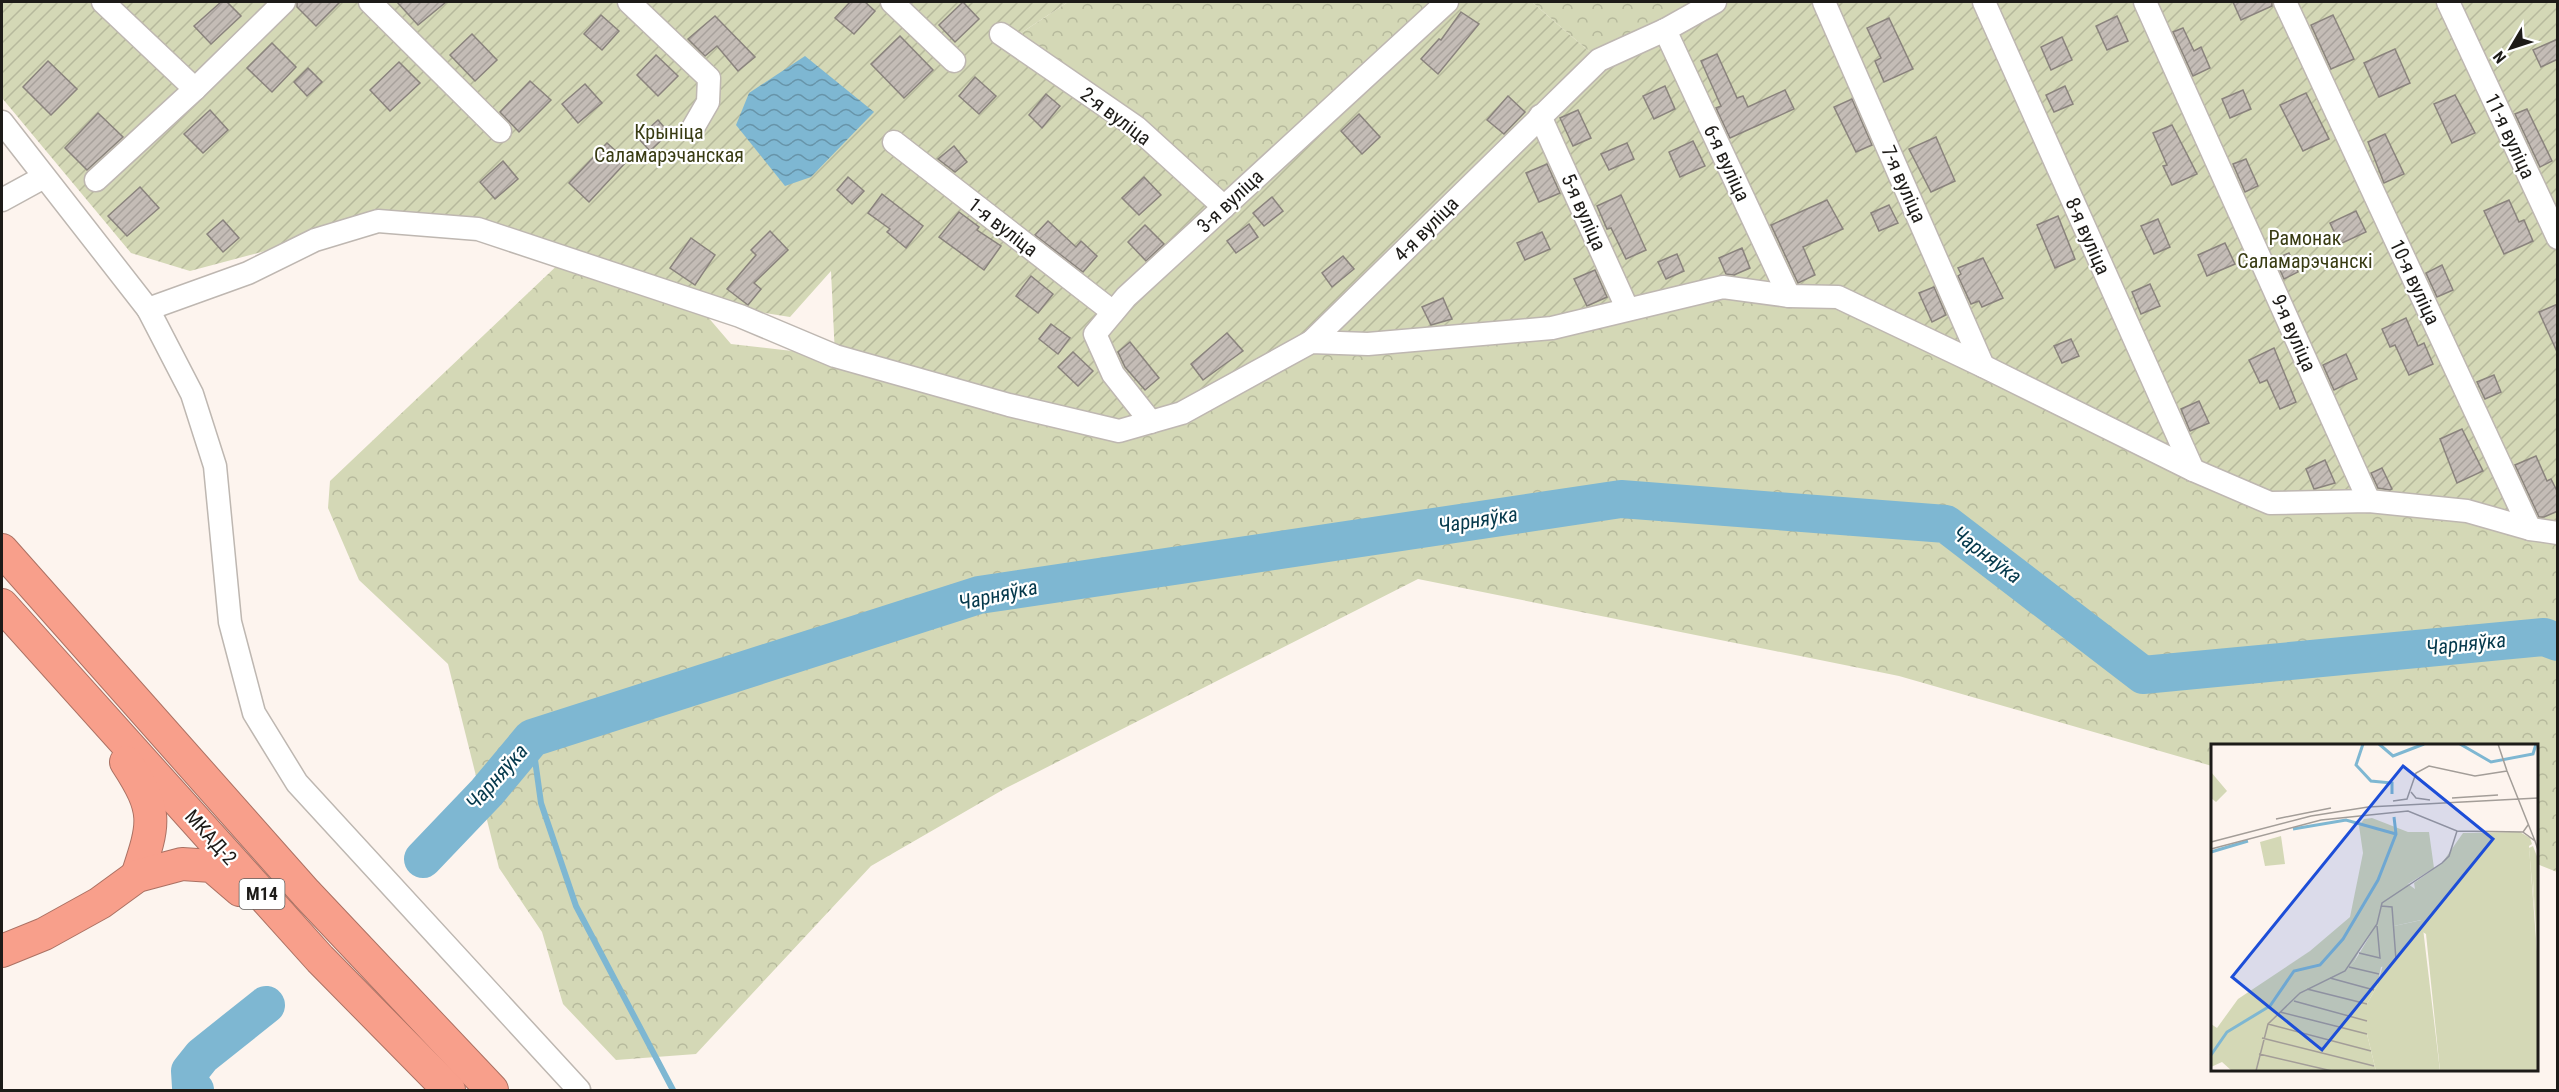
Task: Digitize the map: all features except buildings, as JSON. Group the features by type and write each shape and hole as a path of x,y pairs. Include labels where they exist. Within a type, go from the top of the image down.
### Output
{"highway":[{"name":"М14","path":"2,550 306,893 492,1090"},
{"name":"МКАД-2","path":"2,605 320,959 449,1090"},
{"path":"82,693 141,783 149,802 149,837 137,876"},
{"path":"2,951 44,934 100,903 137,876 182,864 212,866 320,959"}],"street":[{"path":"104,2 195,89"},
{"path":"96,180 195,89 284,2"},
{"path":"370,2 500,131"},
{"path":"629,2 709,78 708,102 693,128"},
{"path":"892,2 954,61"},
{"name":"3-я вуліца","path":"1151,422 1113,374 1095,334 1126,297 1447,2"},
{"name":"4-я вуліца","path":"148,309 248,273 315,240 378,220 478,229 740,316 836,356 1010,405 1119,431 1182,413 1311,342 1599,60 1665,30 1716,2"},
{"name":"7-я вуліца","path":"1824,2 1983,366"},
{"name":"8-я вуліца","path":"1984,2 2193,470"},
{"name":"9-я вуліца","path":"2145,2 2369,501"},
{"name":"10-я вуліца","path":"2285,2 2530,529"},
{"name":"11-я вуліца","path":"2448,2 2558,238"},
{"name":"6-я вуліца","path":"1665,30 1789,296"},
{"name":"2-я вуліца","path":"1001,34 1136,127 1224,207"},
{"name":"5-я вуліца","path":"1540,116 1627,308"},
{"path":"2,122 148,309 192,394 215,465 230,622 254,713 297,783 579,1090"},
{"name":"1-я вуліца","path":"894,142 1113,312"},
{"path":"2,200 44,177"},
{"path":"1311,342 1368,344 1552,328 1723,286 1789,296 1838,297 2193,470 2270,503 2369,501 2467,511 2530,529 2558,533"}],"green space":[{"name":"Рамонак Саламарэчанскі","path":"2,2 1068,2 1015,37 1224,206 1435,2 1532,2 1599,60 1715,2 2557,2 2557,533 2467,511 2270,503 1838,297 1723,287 1552,328 1311,342 1119,431 835,356 831,271 790,317 695,302 478,229 378,221 190,271 131,253 2,98"},
{"path":"1068,2 1435,2 1224,206 1015,37"},
{"path":"1532,2 1715,2 1599,60"},
{"path":"565,258 695,302 731,344 835,356 1311,342 1723,287 1838,297 2369,501 2557,533 2557,872 2538,864 2538,744 2211,744 2211,766 1899,676 1418,579 1006,788 871,866 696,1054 616,1060 563,1004 542,932 499,868 448,664 359,580 328,508 330,481"}],"water":[{"path":"805,56 874,112 811,177 785,186 736,125 749,93"}],"waterway":[{"name":"Чарняўка","path":"423,859 487,792 532,738 979,595 1621,499 1946,524 2143,675 2544,637 2558,642"},
{"path":"532,738 541,803 576,906 673,1090"},
{"name":"Чарняўка","path":"195,1090 191,1087 190,1071 202,1056 266,1005"}],"park label":[{"name":"Крыніца Саламарэчанская","path":"669,144"}]}
